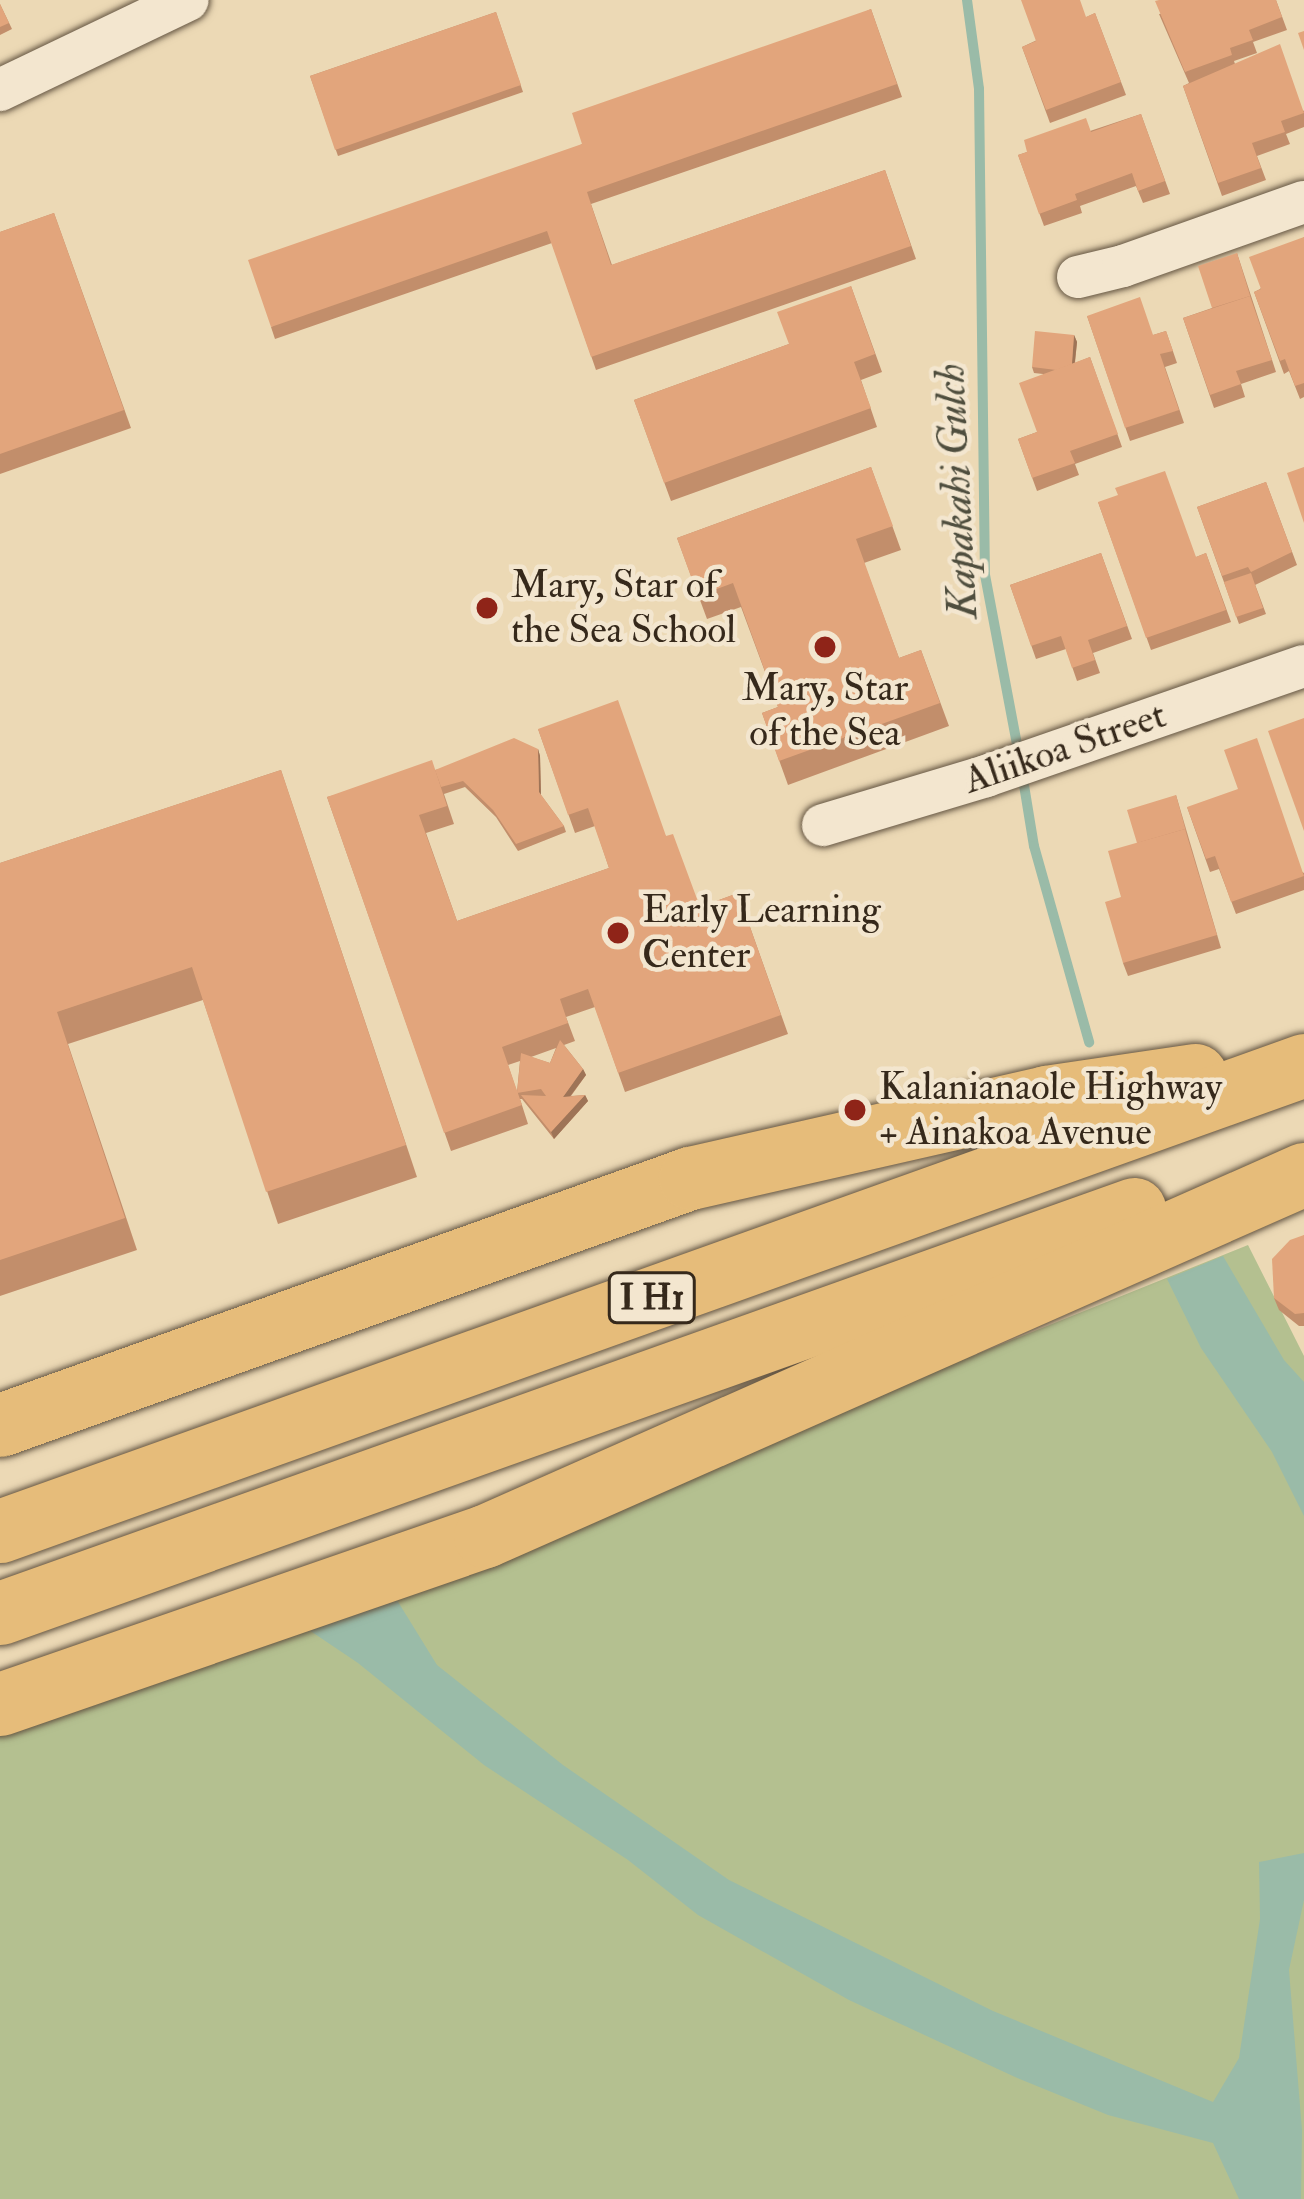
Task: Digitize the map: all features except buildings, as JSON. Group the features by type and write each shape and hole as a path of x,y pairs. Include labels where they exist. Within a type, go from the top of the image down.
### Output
{"highway":[{"path":"0,1425 689,1178 1046,1097 1304,1063"},
{"name":"I H1","path":"0,1531 1304,1063"},
{"name":"I H1","path":"0,1613 1077,1228 1304,1153"},
{"path":"0,1704 485,1536 1304,1174"}],"street":[{"path":"0,91 188,0"},
{"path":"1078,277 1304,202"},
{"name":"Aliikoa Street","path":"823,824 986,776 1304,666"}],"shaded area":[{"path":"1248,1245 1304,1356 1304,2199 0,2199 0,1727 791,1429"},
{"path":"1223,1256 1284,1360 1304,1382 1304,1516 1272,1452 1201,1348 1167,1279"},
{"path":"392,1592 437,1665 563,1765 729,1880 993,2011 1213,2102 1239,2058 1260,1919 1259,1862 1304,1853 1304,1900 1289,1970 1302,2130 1301,2199 1239,2199 1213,2143 1108,2115 1015,2077 849,2000 698,1915 628,1860 484,1765 358,1663 300,1624"}],"waterway":[{"name":"Kapakahi Gulch","path":"967,0 979,89 985,575 1019,755"},
{"name":"Kapakahi Gulch","path":"1022,773 1034,846 1089,1042"}],"place":[{"name":"Mary, Star of the Sea School","path":"487,608"},
{"name":"Mary, Star of the Sea","path":"825,647"},
{"name":"Early Learning Center","path":"618,933"},
{"name":"Kalanianaole Highway + Ainakoa Avenue","path":"855,1110"}]}
